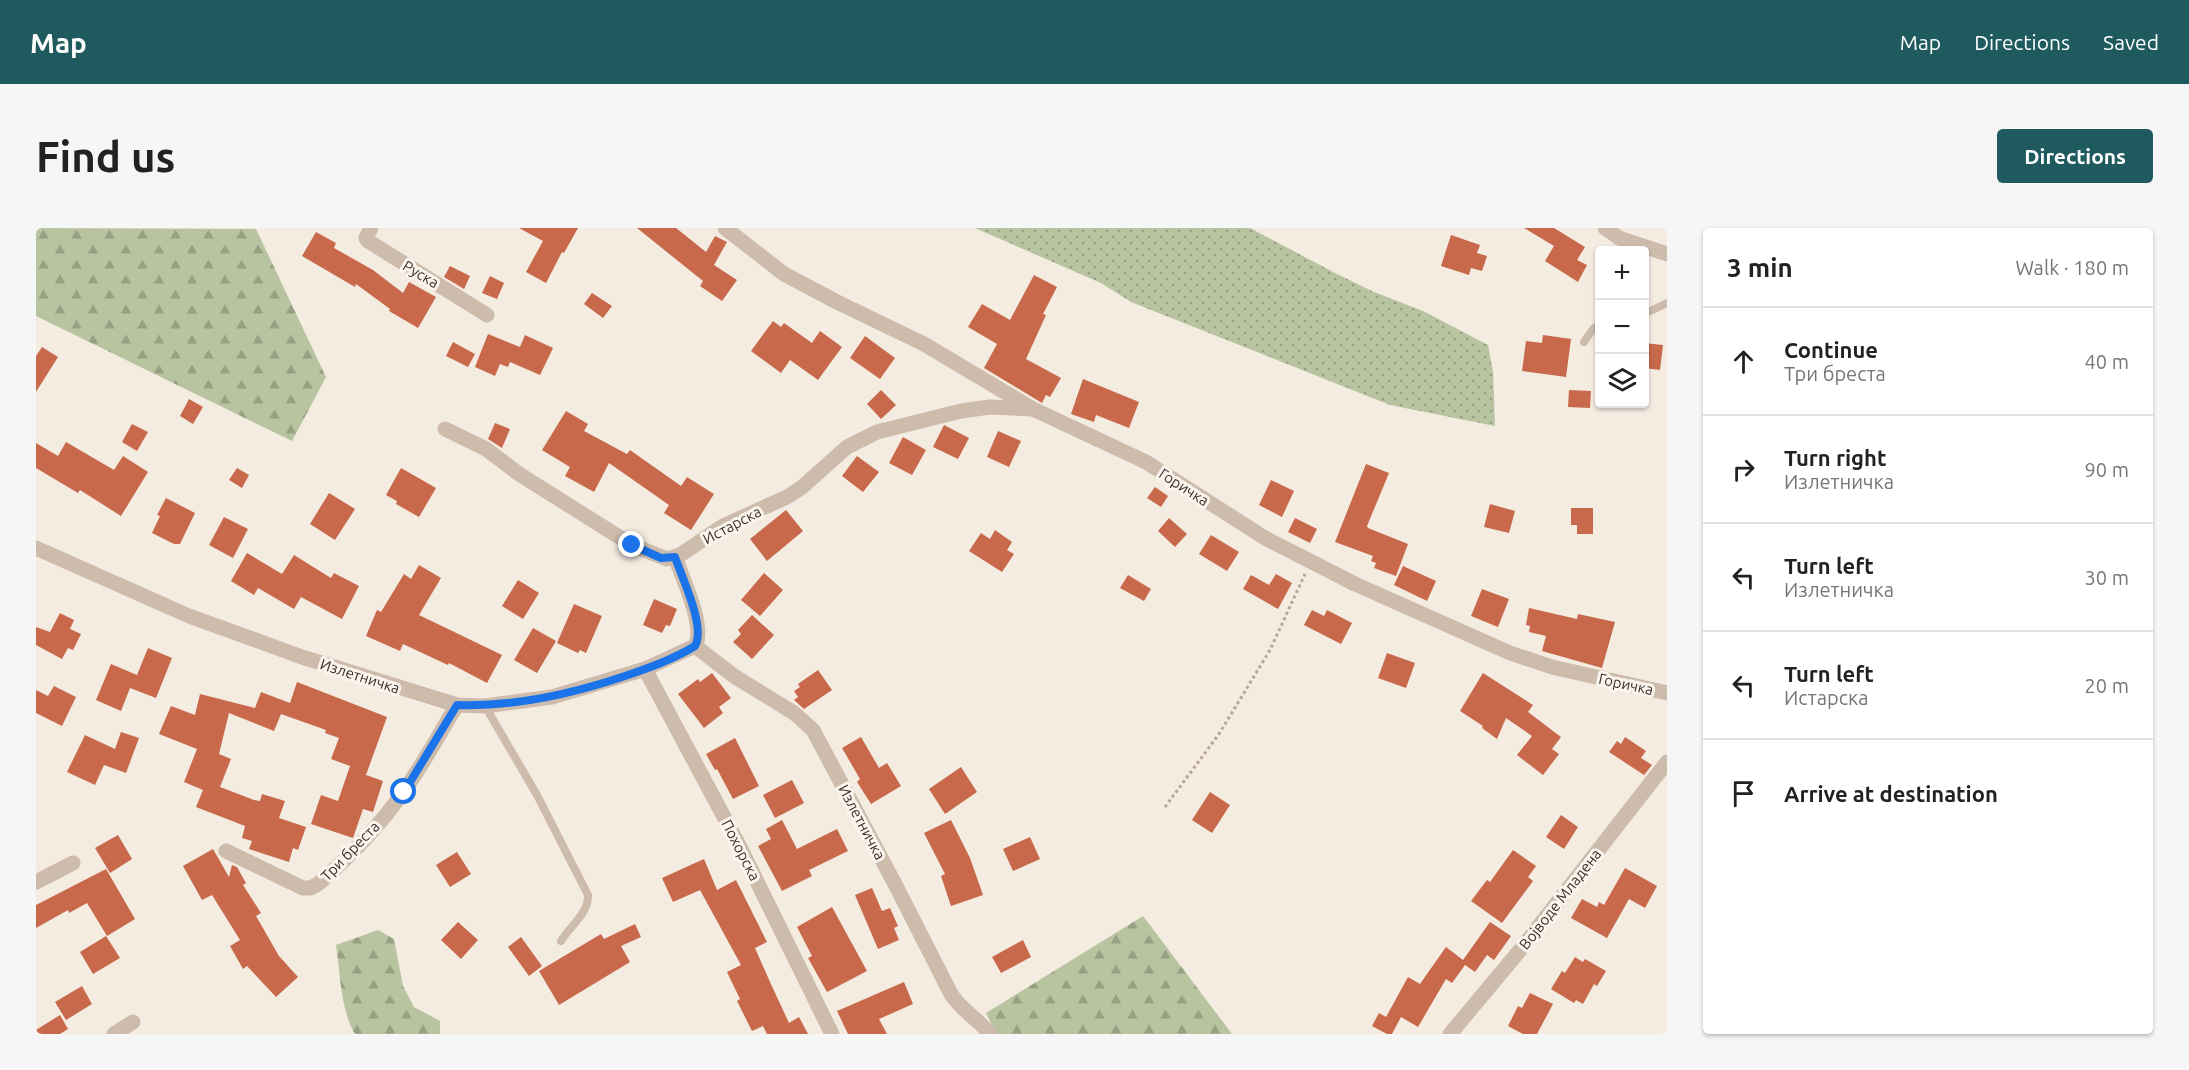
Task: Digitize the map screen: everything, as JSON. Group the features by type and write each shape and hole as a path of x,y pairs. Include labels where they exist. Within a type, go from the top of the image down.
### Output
{"street":[{"name":"Руска","path":"370,228 366,238 368,241 487,315"},
{"name":"Горичка","path":"725,228 784,274 924,344 1033,409 1146,462 1265,538 1311,562 1454,630 1510,653 1552,667 1667,693"},
{"path":"1605,228 1619,238 1666,255"},
{"name":"Истарска","path":"675,557 723,526 794,492 847,447 877,432 961,411 990,407 1033,409"},
{"path":"445,429 486,448 519,474 632,545 661,558 675,557 697,622 699,634 695,646"},
{"name":"Излетничка","path":"36,548 189,616 302,657 457,705 485,706 552,697 645,669 695,646 734,676 799,717 813,730 951,994 957,1003 978,1020 990,1034"},
{"name":"Похорска","path":"645,669 734,836 832,1034"},
{"name":"Три бреста","path":"226,851 303,888 311,888 318,884 392,808 457,705"},
{"name":"Војводе Младена","path":"1450,1034 1521,949 1667,762"},
{"path":"36,882 73,863"},
{"path":"114,1034 133,1022"}],"lane":[{"path":"1649,312 1667,303"},
{"path":"1584,342 1595,328"},
{"path":"485,706 537,795 588,894 589,903 585,911 561,941"}],"path":[{"path":"1165,807 1220,734 1270,650 1311,562"}],"green space":[{"path":"36,228 256,229 326,377 292,441 36,316"},
{"path":"975,228 1250,228 1335,273 1374,292 1423,311 1488,345 1493,372 1495,426 1390,405 1131,302 1101,283"},
{"path":"1143,916 1232,1034 996,1034 986,1013"},
{"path":"378,930 394,939 403,986 414,1007 440,1021 440,1034 355,1034 344,1003 336,945"}],"building":[{"path":"519,228 578,228 546,283 526,272 543,241"},
{"path":"637,228 676,228 706,252 715,236 727,242 714,265 737,280 722,301 700,286 703,281"},
{"path":"1524,228 1554,228 1585,247 1577,260 1587,265 1578,282 1545,261 1554,246"},
{"path":"316,232 336,243 334,248 373,270 403,293 409,282 436,297 418,328 389,311 390,309 356,284 355,287 302,256"},
{"path":"1451,235 1480,245 1477,253 1487,256 1482,271 1471,268 1469,275 1441,266"},
{"path":"450,266 470,276 464,289 444,277"},
{"path":"1034,275 1057,287 1043,314 1046,315 1026,359 1061,378 1050,397 1046,395 1042,403 984,368 997,344 968,327 982,304 1010,320"},
{"path":"490,276 504,283 497,299 482,293"},
{"path":"592,293 612,306 603,318 584,304"},
{"path":"773,321 781,327 784,323 812,343 820,331 842,347 818,380 790,360 781,373 751,351"},
{"path":"488,334 520,347 525,335 553,348 540,375 510,362 508,367 500,364 495,376 475,367"},
{"path":"1543,335 1571,339 1566,377 1522,371 1526,341 1542,343"},
{"path":"865,336 895,358 880,379 850,358"},
{"path":"453,342 475,354 468,367 446,356"},
{"path":"1649,344 1663,345 1660,370 1649,369"},
{"path":"42,347 58,357 36,392 36,356"},
{"path":"1083,379 1139,402 1129,428 1096,415 1094,422 1071,414"},
{"path":"881,390 896,405 881,419 867,404"},
{"path":"1569,390 1591,391 1590,408 1568,407"},
{"path":"189,399 203,407 193,424 180,416"},
{"path":"566,411 588,424 584,431 627,454 630,450 681,486 687,477 714,494 691,530 664,513 669,505 609,463 594,492 565,476 570,467 542,450"},
{"path":"495,423 510,429 502,448 488,439"},
{"path":"132,424 148,432 137,451 122,442"},
{"path":"944,425 969,438 958,459 933,447"},
{"path":"998,431 1021,441 1009,467 987,457"},
{"path":"903,437 926,450 912,475 889,463"},
{"path":"66,442 114,470 123,456 148,472 121,516 80,490 78,493 36,468 36,443 58,456"},
{"path":"857,456 879,472 863,492 842,476"},
{"path":"1366,464 1389,473 1367,526 1408,544 1396,576 1374,568 1376,563 1371,561 1373,556 1335,542"},
{"path":"237,468 249,475 242,488 229,480"},
{"path":"401,468 436,488 419,517 396,504 397,501 386,495"},
{"path":"1271,480 1294,491 1282,517 1259,505"},
{"path":"1155,487 1168,496 1161,507 1147,498"},
{"path":"329,493 355,509 335,540 310,524"},
{"path":"166,498 195,513 180,544 174,544 152,533 160,516 157,515"},
{"path":"1490,504 1515,511 1509,533 1484,527"},
{"path":"1571,508 1593,508 1593,534 1577,534 1577,525 1571,525"},
{"path":"786,510 803,531 767,561 750,539"},
{"path":"224,517 248,529 233,558 209,545"},
{"path":"1169,518 1187,534 1175,547 1158,531"},
{"path":"1295,518 1317,529 1310,543 1288,532"},
{"path":"995,530 1012,542 1007,550 1014,554 1002,572 969,551 981,533 990,539"},
{"path":"1211,535 1239,552 1227,571 1199,554"},
{"path":"247,553 282,574 294,555 331,578 334,573 359,586 342,619 301,597 294,609 258,588 254,595 231,581"},
{"path":"419,565 441,578 419,615 502,655 487,683 449,663 448,665 403,644 400,651 366,636 377,610 381,612 404,574 411,579"},
{"path":"1403,566 1436,581 1427,601 1394,585"},
{"path":"764,573 783,590 760,616 741,600"},
{"path":"1276,574 1292,583 1278,609 1243,589 1251,575 1269,585"},
{"path":"1128,575 1151,589 1144,601 1120,588"},
{"path":"518,580 539,593 523,619 502,606"},
{"path":"1482,589 1509,599 1498,627 1471,616"},
{"path":"654,599 677,609 670,626 666,625 662,633 643,625"},
{"path":"574,604 602,616 586,653 580,650 578,653 557,643"},
{"path":"1529,608 1577,619 1578,614 1615,622 1602,668 1542,651 1546,636 1529,632 1530,626 1526,625"},
{"path":"1312,610 1324,616 1327,610 1352,623 1341,644 1304,625"},
{"path":"60,613 74,620 70,629 81,634 73,650 68,648 62,659 36,645 36,627 50,632"},
{"path":"752,615 774,635 752,659 733,642 741,634 738,630"},
{"path":"533,628 556,641 537,673 514,660"},
{"path":"148,648 172,658 156,698 130,688 121,711 96,700 111,664 137,675"},
{"path":"1387,653 1415,663 1406,688 1378,678"},
{"path":"818,670 832,690 804,709 794,700 798,697 794,691 800,687 798,684"},
{"path":"712,673 731,698 719,707 723,713 704,728 678,694 698,679 700,682"},
{"path":"1483,673 1533,705 1528,712 1561,737 1552,749 1559,754 1543,775 1517,755 1532,736 1506,718 1497,739 1482,728 1483,726 1460,711"},
{"path":"297,682 387,717 366,775 383,781 373,812 363,809 353,838 311,824 321,795 338,801 350,766 331,759 339,738 325,733 326,730 281,714 274,731 229,713 219,754 231,759 220,787 254,800 260,801 262,794 285,801 279,818 306,827 298,850 293,848 289,862 249,849 252,841 242,838 245,826 196,807 203,790 184,782 197,749 159,734 171,706 195,715 200,694 255,708 261,692 290,703"},
{"path":"54,686 76,697 62,726 36,713 36,690 48,696"},
{"path":"121,732 139,738 126,773 104,765 95,785 67,772 85,735 115,749"},
{"path":"861,737 879,768 887,763 901,786 871,804 857,782 860,779 842,748"},
{"path":"1625,737 1646,751 1641,758 1652,765 1644,775 1609,752 1617,741 1621,744"},
{"path":"735,738 759,786 733,799 706,754"},
{"path":"961,767 977,792 945,814 929,789"},
{"path":"792,780 804,803 775,818 763,795"},
{"path":"1210,792 1230,805 1212,833 1192,820"},
{"path":"1561,815 1578,827 1564,849 1546,837"},
{"path":"782,820 797,849 837,829 848,851 809,870 812,876 782,891 758,846 771,839 766,829"},
{"path":"951,820 970,858 983,895 951,906 941,876 945,874 924,833"},
{"path":"118,835 132,859 110,873 95,848"},
{"path":"1030,837 1040,859 1013,871 1003,849"},
{"path":"213,849 229,877 232,865 237,867 246,883 243,885 261,913 256,916 279,956 298,977 276,997 247,966 243,969 230,946 240,940 212,895 202,900 183,866"},
{"path":"1513,850 1536,866 1528,877 1533,881 1502,923 1471,901 1487,880 1490,882"},
{"path":"457,852 471,874 450,887 436,865"},
{"path":"704,859 717,890 736,880 767,942 755,948 789,1023 799,1017 808,1034 767,1034 763,1026 752,1031 737,1001 740,999 727,972 741,965 700,890 673,902 662,878"},
{"path":"1625,868 1657,886 1645,908 1629,899 1607,938 1571,918 1582,899 1597,907 1599,902 1604,905"},
{"path":"106,869 135,919 107,936 87,903 69,913 68,910 36,928 36,905"},
{"path":"872,888 882,911 890,908 898,926 894,928 899,940 878,949 855,895"},
{"path":"832,907 867,971 827,992 808,958 812,956 797,927"},
{"path":"458,922 478,940 461,959 441,940"},
{"path":"1490,922 1511,936 1494,960 1487,955 1475,972 1465,965 1452,983 1446,979 1418,1027 1401,1017 1392,1034 1387,1034 1372,1026 1379,1013 1386,1017 1408,977 1420,984 1446,947 1463,960"},
{"path":"635,924 641,937 621,946 630,962 559,1005 539,971 601,934 604,939"},
{"path":"106,936 120,958 93,974 80,952"},
{"path":"521,937 542,966 529,976 508,947"},
{"path":"1023,940 1031,957 1001,973 992,957"},
{"path":"1575,957 1583,962 1585,959 1606,971 1597,986 1594,984 1583,1004 1576,1000 1574,1003 1551,989 1562,971 1565,973"},
{"path":"904,982 913,1004 879,1019 887,1034 848,1034 837,1011"},
{"path":"82,986 92,1004 66,1020 55,1002"},
{"path":"1530,993 1553,1004 1537,1034 1523,1034 1508,1026 1518,1006 1522,1008"},
{"path":"60,1015 68,1029 60,1034 36,1034 36,1030"}],"route":[{"path":"404,792 457,705 510,704 552,697 645,669 695,646 699,634 697,622 675,557 661,558 632,545"}]}
